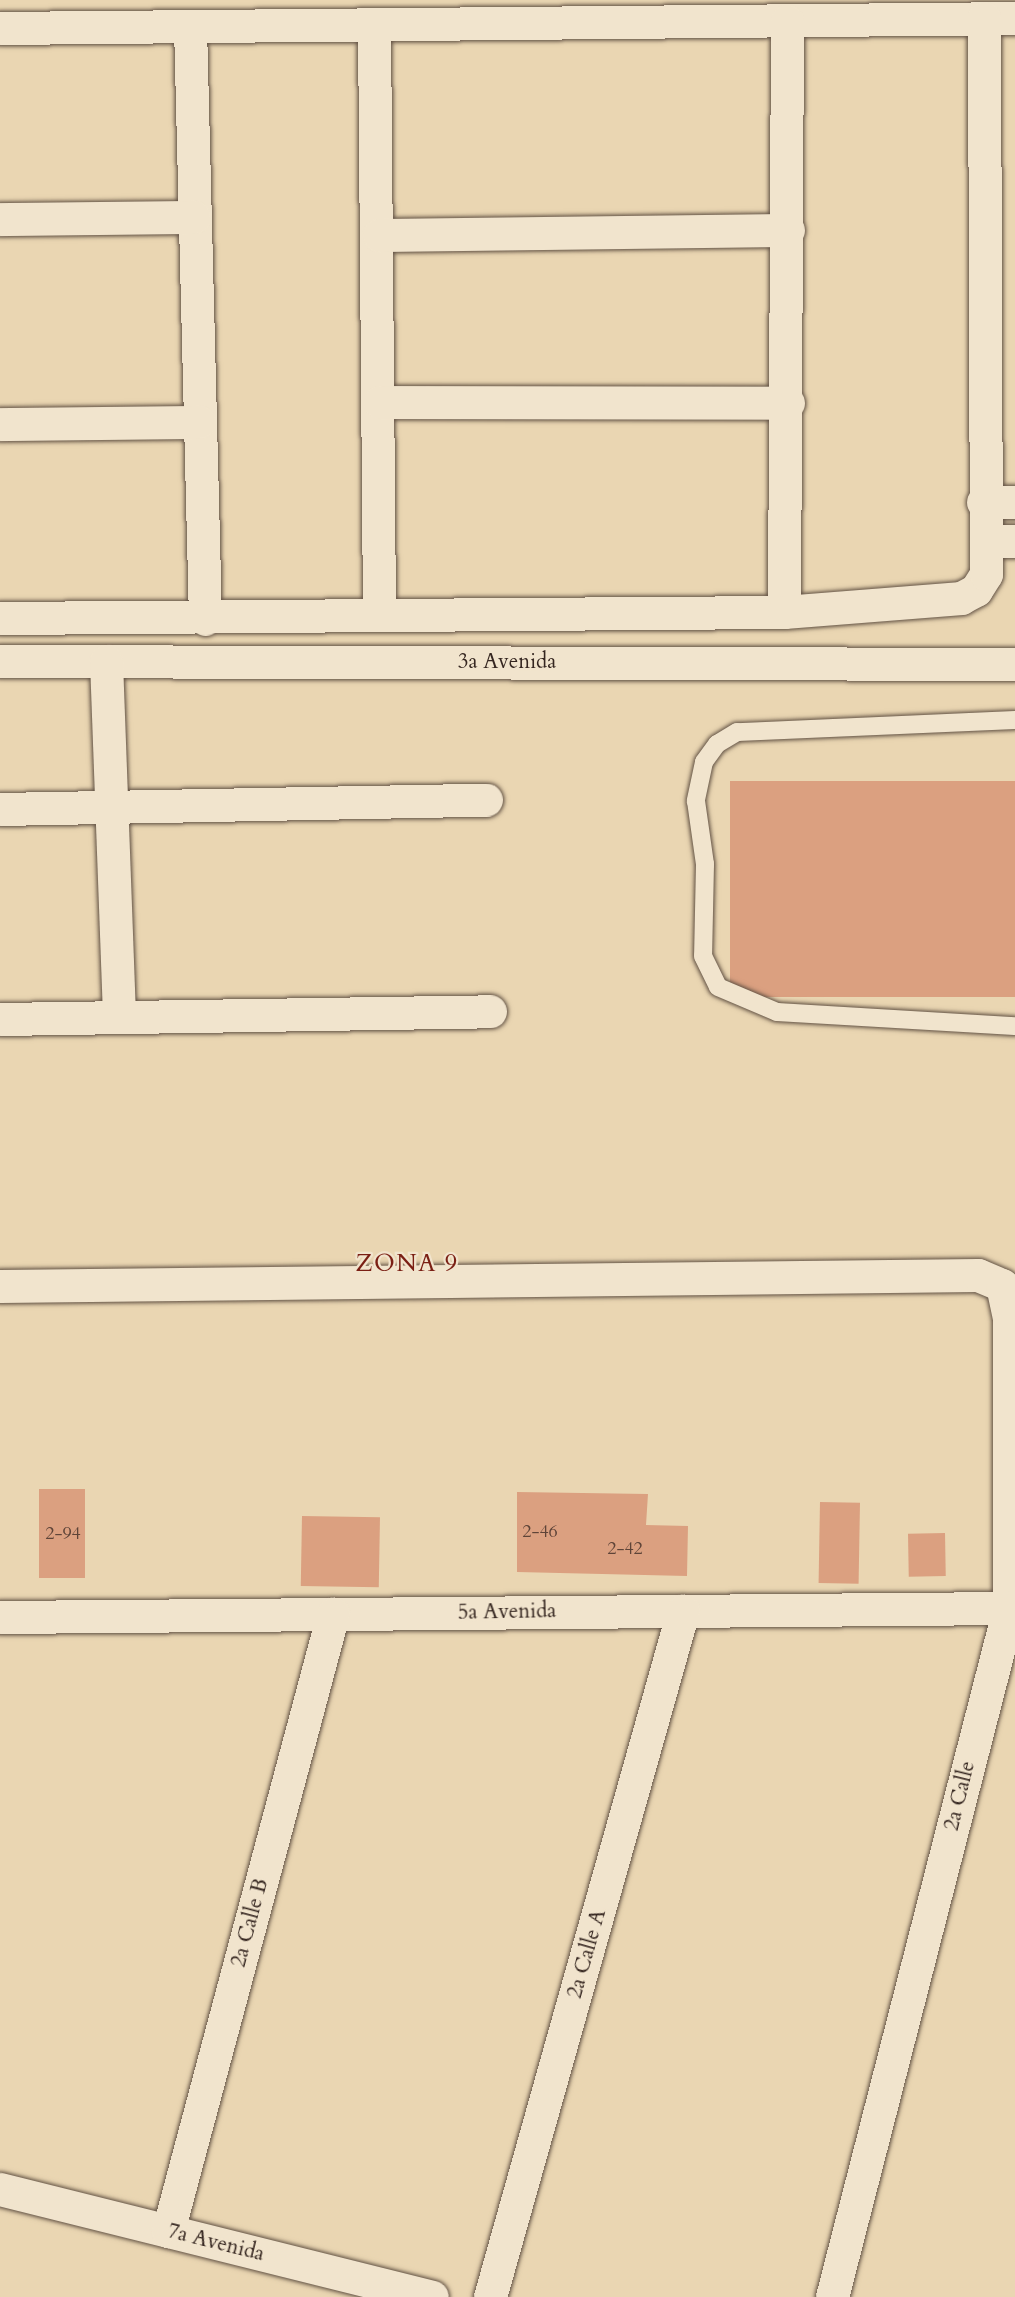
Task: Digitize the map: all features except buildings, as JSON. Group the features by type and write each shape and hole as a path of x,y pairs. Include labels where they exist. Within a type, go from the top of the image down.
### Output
{"street":[{"path":"0,27 37,14 210,17 374,26 491,12 787,21 1000,18 983,502 1001,541 976,590 961,598 784,612 379,614 205,619 0,618"},
{"path":"205,619 194,217 210,17"},
{"path":"784,612 788,403 787,21"},
{"path":"374,26 379,235 379,614"},
{"path":"0,219 194,217"},
{"path":"379,235 788,230"},
{"path":"380,402 788,403"},
{"path":"0,424 199,423"},
{"path":"983,502 1015,502"},
{"name":"3a Avenida","path":"0,661 1015,664"},
{"path":"106,661 119,1017"},
{"path":"0,809 486,800"},
{"path":"0,1019 490,1011"},
{"name":"2a Calle","path":"0,1286 978,1275 1002,1286 1009,1319 1012,1608 832,2297"},
{"name":"5a Avenida","path":"0,1617 1012,1608"},
{"name":"2a Calle A","path":"490,2297 683,1611"},
{"name":"2a Calle B","path":"168,2231 333,1614"},
{"name":"7a Avenida","path":"0,2189 432,2297"}],"lane":[{"path":"1015,720 737,732 717,744 704,762 696,801 705,864 703,956 718,987 777,1012 1015,1026"}],"district":[{"name":"ZONA 9","path":"407,1264"}]}
